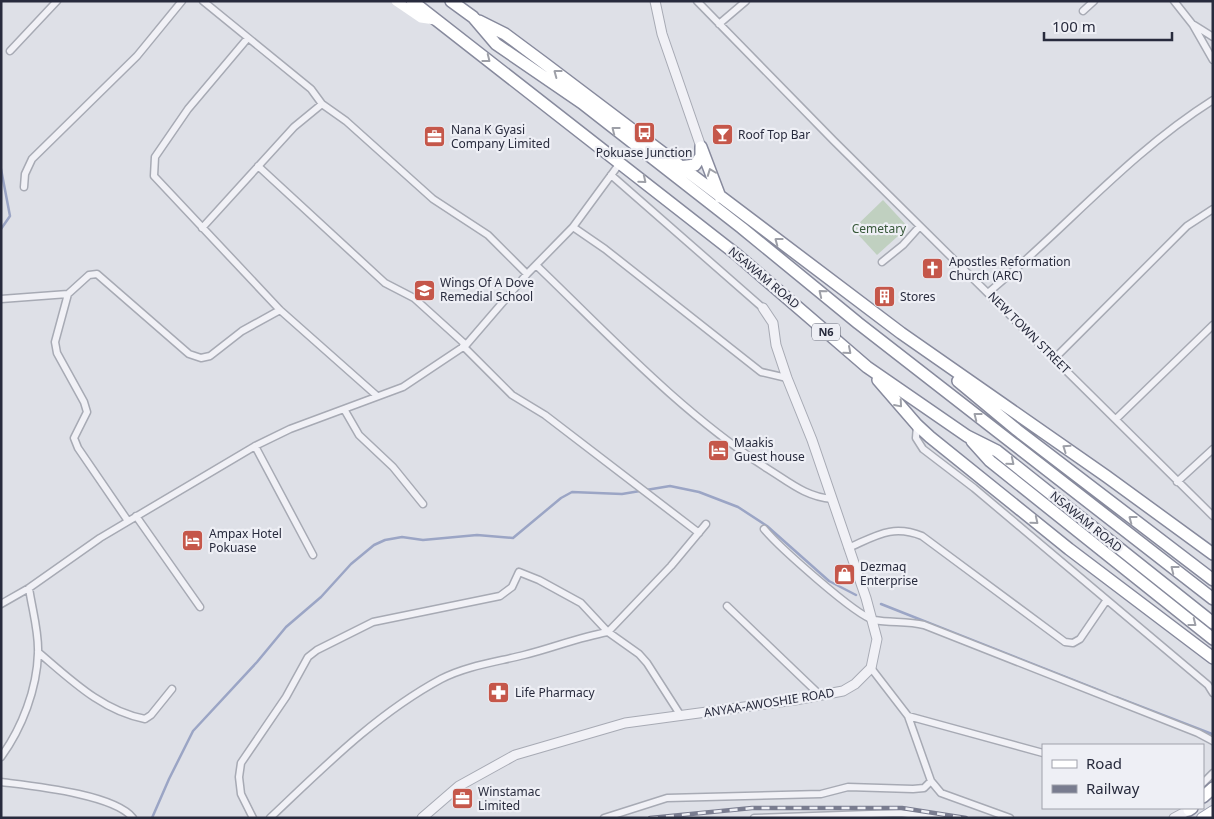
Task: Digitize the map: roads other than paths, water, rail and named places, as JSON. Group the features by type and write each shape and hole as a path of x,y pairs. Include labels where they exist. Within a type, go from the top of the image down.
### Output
{"highway":[{"name":"NSAWAM ROAD","path":"412,1 736,254 867,367 967,436 997,451 1213,623"},
{"name":"NSAWAM ROAD","path":"451,1 473,17 496,44 582,103 742,228 858,323 1213,599"},
{"path":"473,17 505,34 901,333 1106,476 1213,554"},
{"path":"679,167 696,165 701,156 701,147"},
{"path":"701,147 721,198"},
{"path":"901,333 1017,430 1213,580"},
{"path":"867,367 917,425 1069,549 1213,658"},
{"path":"967,436 990,460 1213,639"},
{"path":"1182,636 1213,664"}],"main road":[{"path":"396,1 421,18 437,21"},
{"path":"1202,818 1213,811"}],"street":[{"path":"10,51 57,1"},
{"path":"24,187 25,174 32,159 136,56 182,1"},
{"path":"203,1 247,39 311,89 322,104 346,121 433,199 488,235 527,274"},
{"path":"655,1 662,34 701,147"},
{"name":"NEW TOWN STREET","path":"697,1 920,226 989,292 1213,516"},
{"path":"719,24 746,1"},
{"path":"1084,11 1094,1"},
{"path":"1174,1 1193,25 1213,60"},
{"path":"1193,25 1213,37"},
{"path":"247,39 188,109 153,163 154,176 280,310 376,396"},
{"path":"989,292 1018,268 1146,149 1189,115 1213,100"},
{"path":"202,228 294,127 322,104"},
{"path":"1,604 29,588 72,557 136,516 255,446 290,429 403,387 464,346 527,274 573,227 620,162"},
{"path":"258,166 385,283 414,298 512,395 545,415 698,533"},
{"path":"611,175 763,308 773,323 776,345 832,499 872,620 876,639 871,668 908,716 931,781 941,793 1010,818"},
{"path":"1055,358 1187,226 1213,209"},
{"path":"882,262 903,245 920,226"},
{"path":"573,227 605,249 761,372 787,378"},
{"path":"536,265 636,362 714,432 807,494 832,499"},
{"path":"128,521 78,448 74,438 87,412 84,402 55,348 68,294 88,275 97,274 189,354 201,358 210,356 242,331 280,310"},
{"path":"1,299 68,294"},
{"path":"1116,419 1213,325"},
{"path":"344,409 359,434 393,467 423,504"},
{"path":"917,425 916,438 923,449 974,488 1208,685 1213,694"},
{"path":"255,446 313,556"},
{"path":"1177,482 1213,449"},
{"path":"136,516 200,607"},
{"path":"270,818 380,720 440,680 473,667 528,654 579,637 608,632 706,524"},
{"path":"764,529 805,569 872,620 909,622 924,625 1198,733 1213,741"},
{"path":"848,548 891,530 900,529 922,536 1065,642 1073,643 1080,639 1106,601"},
{"path":"253,818 242,794 239,777 241,763 286,697 304,663 317,650 373,622 500,596 512,587 519,572 539,580 580,604 608,632 639,654 647,663 681,716"},
{"path":"1,757 25,712 36,673 38,652 29,588"},
{"path":"726,606 820,696"},
{"path":"38,652 96,698 126,716 145,719 151,715 172,689"},
{"name":"ANYAA-AWOSHIE ROAD","path":"422,818 459,786 514,755 612,726 843,691 855,684 871,668"},
{"path":"908,716 1042,753"},
{"path":"1204,782 1213,773"},
{"path":"604,818 667,798 821,794 848,787 913,789 924,788 931,781"},
{"path":"1,782 47,788 106,801 133,818"},
{"path":"1174,818 1189,809"},
{"path":"754,818 900,813 943,818"}],"waterway":[{"path":"1,169 10,216 1,229"},
{"path":"152,818 193,731 257,662 286,627 321,597 351,564 374,545 385,540 402,537 423,540 477,535 513,538 561,498 572,492 622,494 670,486 699,492 738,507 767,526 829,581 856,595"},
{"path":"881,604 1106,693"},
{"path":"1116,697 1212,734"}],"railway":[{"path":"650,818 752,808 902,808 966,818"}],"place":[{"name":"Pokuase Junction","path":"644,132"},
{"name":"Roof Top Bar","path":"722,135"},
{"name":"Nana K Gyasi Company Limited","path":"435,137"},
{"name":"Apostles Reformation Church (ARC)","path":"933,269"},
{"name":"Wings Of A Dove Remedial School","path":"424,290"},
{"name":"Stores","path":"884,297"},
{"name":"Maakis Guest house","path":"718,450"},
{"name":"Ampax Hotel Pokuase","path":"193,541"},
{"name":"Dezmaq Enterprise","path":"844,574"},
{"name":"Life Pharmacy","path":"499,693"},
{"name":"Winstamac Limited","path":"462,799"}],"park label":[{"name":"Cemetary","path":"879,229"}]}
